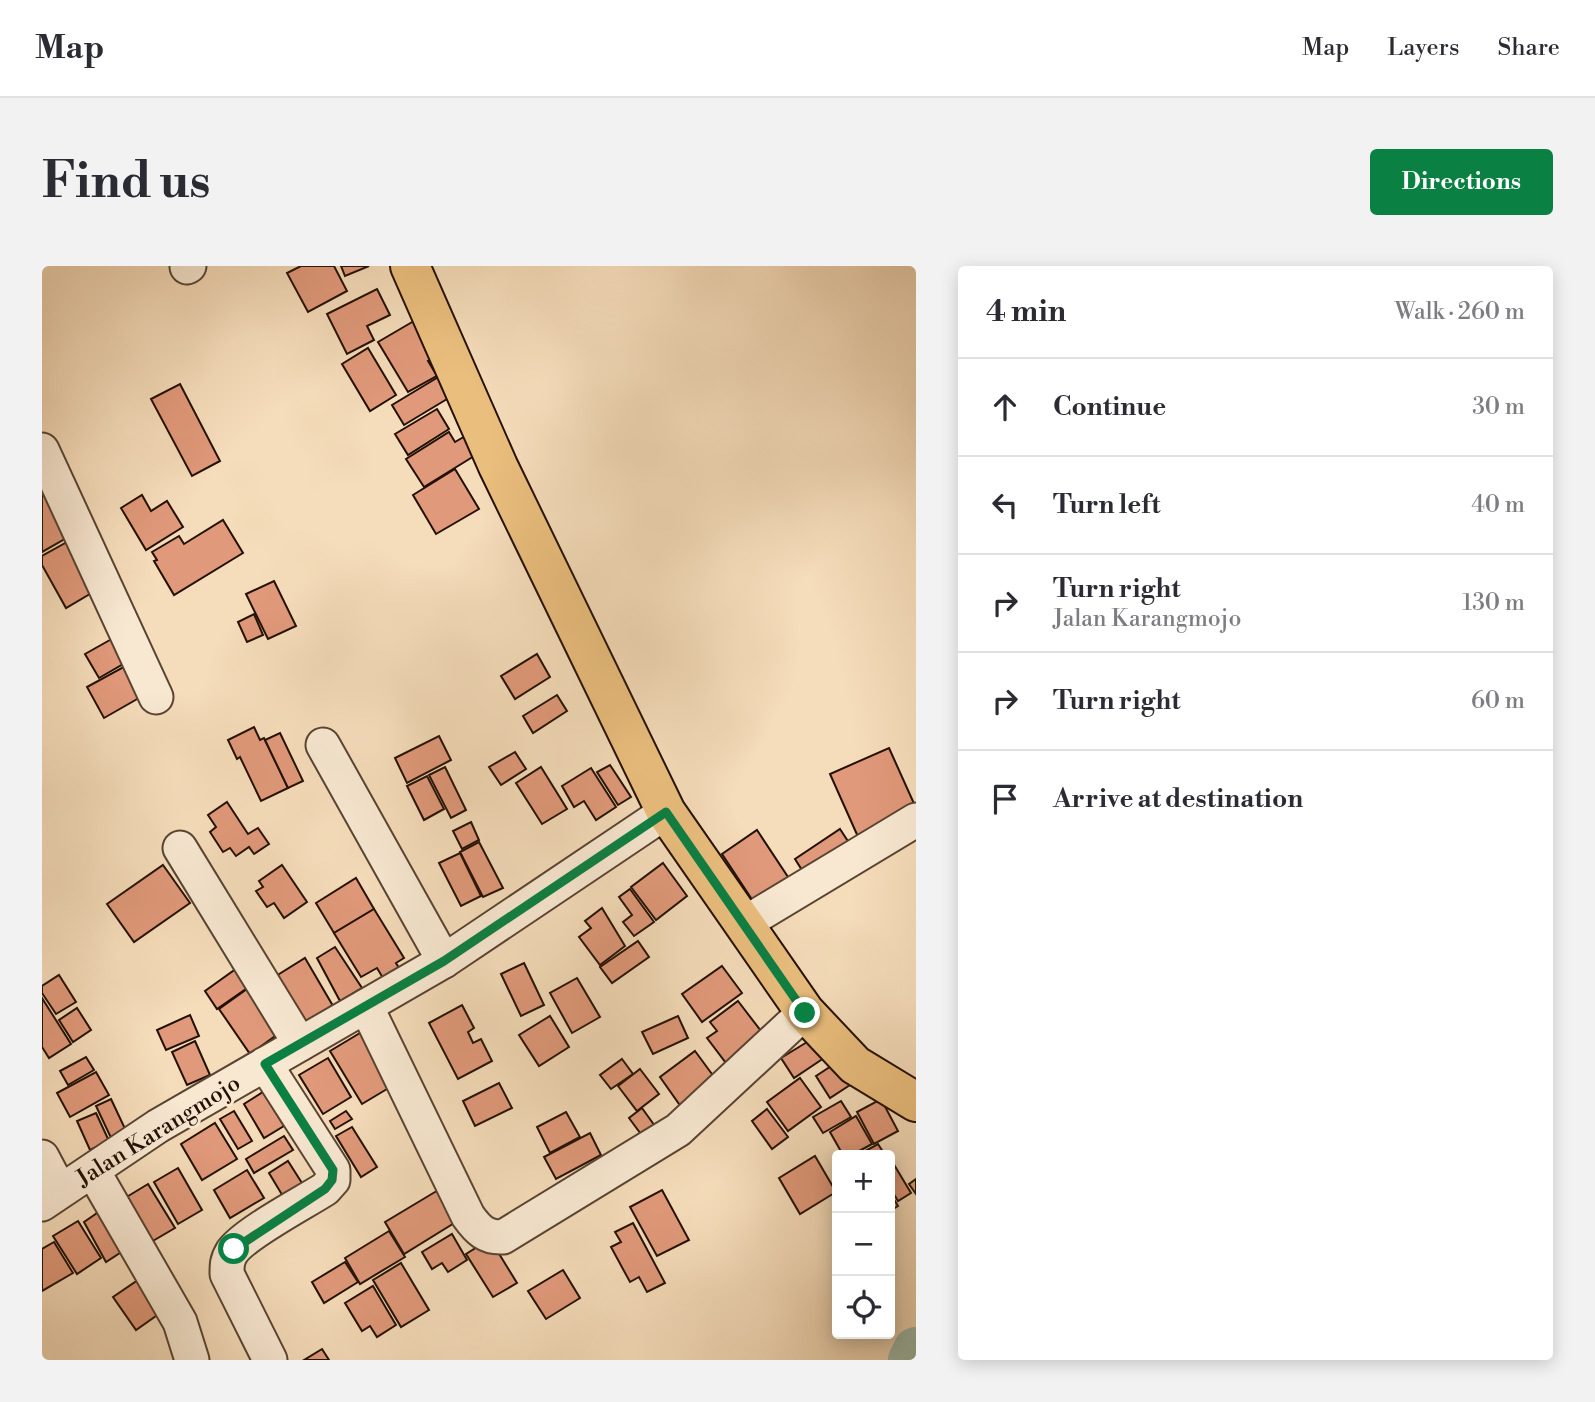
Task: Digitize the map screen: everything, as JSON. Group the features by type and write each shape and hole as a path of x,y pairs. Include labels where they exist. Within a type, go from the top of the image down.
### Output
{"main road":[{"path":"410,266 498,466 666,812 805,1013 855,1065 916,1102"}],"street":[{"path":"42,450 156,697"},
{"path":"323,745 444,961"},
{"name":"Jalan Karangmojo","path":"51,1197 158,1126 444,961 666,812"},
{"path":"745,923 916,820"},
{"path":"180,848 300,1044"},
{"path":"366,1006 468,1216 479,1230 492,1237 503,1237 678,1130 805,1013"},
{"path":"265,1064 333,1170 332,1180 325,1189 247,1239 234,1249 227,1261 227,1274 270,1360"},
{"path":"42,1157 51,1197"},
{"path":"93,1171 180,1322 192,1351 192,1360"}],"building":[{"path":"301,266 334,266 347,291 308,312 287,273"},
{"path":"341,266 369,266 345,276"},
{"path":"377,289 390,315 367,326 374,340 347,354 327,314"},
{"path":"419,318 441,354 428,361 437,376 408,392 378,342"},
{"path":"368,348 396,395 370,411 342,364"},
{"path":"445,373 457,393 404,425 392,405"},
{"path":"180,384 220,461 192,476 151,399"},
{"path":"437,409 449,429 408,455 395,434"},
{"path":"449,432 455,442 467,435 479,453 424,487 406,459"},
{"path":"455,469 479,509 436,534 413,495"},
{"path":"42,487 70,536 42,552"},
{"path":"142,495 151,511 167,501 183,527 146,550 121,508"},
{"path":"223,520 243,553 174,595 154,561 157,560 152,552 179,536 184,544"},
{"path":"67,542 95,591 66,608 42,565 42,556"},
{"path":"274,581 296,626 268,639 246,594"},
{"path":"254,614 263,635 247,642 238,622"},
{"path":"117,636 130,660 99,678 85,654"},
{"path":"537,654 550,677 515,699 501,676"},
{"path":"129,664 146,694 104,718 87,687"},
{"path":"557,695 567,711 533,733 523,716"},
{"path":"254,727 260,740 264,738 288,788 261,801 240,757 237,759 228,740"},
{"path":"280,733 303,781 288,788 265,740"},
{"path":"439,736 451,760 407,783 395,758"},
{"path":"889,748 916,808 859,839 830,774"},
{"path":"515,752 526,769 501,785 489,767"},
{"path":"610,765 631,797 618,805 597,772"},
{"path":"445,767 466,810 451,818 429,775"},
{"path":"541,767 567,809 542,824 516,783"},
{"path":"591,768 616,807 596,820 584,801 574,807 562,786"},
{"path":"427,776 444,809 424,820 407,786"},
{"path":"227,802 248,834 258,828 269,844 254,854 249,847 236,856 230,848 223,852 210,832 216,827 208,815"},
{"path":"471,822 479,840 462,849 453,831"},
{"path":"840,829 855,852 809,881 795,859"},
{"path":"757,830 790,880 755,904 722,854"},
{"path":"479,842 503,888 483,897 460,852"},
{"path":"460,853 481,896 461,906 439,863"},
{"path":"663,863 687,896 656,920 631,887"},
{"path":"163,865 190,903 134,942 107,904"},
{"path":"282,865 307,902 284,918 274,903 267,907 256,891 263,887 259,881"},
{"path":"356,878 374,909 334,933 316,903"},
{"path":"630,889 654,922 634,936 623,922 632,915 619,897"},
{"path":"602,908 625,946 600,965 579,937 591,928 585,921"},
{"path":"374,909 404,958 396,963 402,973 386,983 377,968 361,977 334,933"},
{"path":"638,941 649,957 612,983 600,967"},
{"path":"335,947 362,988 340,1001 317,958"},
{"path":"305,958 333,1006 304,1023 276,976"},
{"path":"524,963 544,1005 521,1016 501,974"},
{"path":"240,966 253,984 217,1009 205,991"},
{"path":"722,966 742,993 702,1022 682,994"},
{"path":"59,975 76,1002 56,1014 42,993 42,986"},
{"path":"577,978 600,1017 572,1033 550,993"},
{"path":"247,989 278,1034 250,1054 219,1009"},
{"path":"42,998 71,1044 49,1058 42,1047"},
{"path":"738,1001 764,1035 726,1063 707,1038 717,1031 710,1022"},
{"path":"462,1005 474,1028 468,1032 473,1043 481,1039 492,1061 458,1079 429,1023"},
{"path":"77,1008 91,1030 73,1042 59,1020"},
{"path":"190,1015 199,1036 166,1050 157,1030"},
{"path":"550,1016 569,1047 539,1066 519,1035"},
{"path":"678,1016 688,1038 653,1054 642,1032"},
{"path":"365,1030 397,1083 362,1104 330,1051"},
{"path":"812,1039 824,1058 794,1078 781,1058"},
{"path":"195,1041 210,1075 187,1085 172,1052"},
{"path":"695,1051 720,1085 684,1111 660,1077"},
{"path":"86,1057 94,1070 68,1085 60,1071"},
{"path":"328,1058 351,1097 323,1114 299,1075"},
{"path":"622,1059 633,1074 611,1089 600,1075"},
{"path":"836,1063 850,1085 830,1098 816,1076"},
{"path":"640,1069 659,1094 637,1111 618,1086"},
{"path":"96,1072 109,1095 70,1117 57,1093"},
{"path":"800,1078 821,1107 788,1131 767,1102"},
{"path":"499,1083 512,1108 475,1126 463,1101"},
{"path":"263,1092 284,1126 264,1138 244,1104"},
{"path":"111,1099 127,1133 112,1140 96,1106"},
{"path":"881,1099 898,1131 874,1144 857,1112"},
{"path":"841,1101 851,1117 823,1133 813,1117"},
{"path":"642,1108 662,1136 649,1145 629,1118"},
{"path":"767,1109 788,1137 772,1149 752,1121"},
{"path":"234,1111 252,1141 238,1149 220,1119"},
{"path":"346,1111 352,1119 335,1129 330,1121"},
{"path":"566,1112 580,1137 550,1153 537,1127"},
{"path":"96,1113 109,1141 90,1150 77,1121"},
{"path":"856,1116 872,1144 861,1150 840,1150 830,1132"},
{"path":"215,1123 237,1159 202,1180 181,1144"},
{"path":"352,1127 377,1167 361,1177 336,1136"},
{"path":"590,1133 601,1155 556,1179 544,1157"},
{"path":"284,1136 293,1150 254,1173 246,1159"},
{"path":"878,1144 882,1150 867,1150"},
{"path":"815,1156 832,1185 832,1194 800,1214 779,1178"},
{"path":"288,1161 307,1191 287,1203 269,1173"},
{"path":"895,1166 911,1193 898,1201 895,1196"},
{"path":"178,1168 202,1210 178,1224 154,1182"},
{"path":"247,1170 264,1198 230,1218 214,1190"},
{"path":"916,1179 916,1194 909,1184"},
{"path":"148,1184 175,1228 146,1245 120,1201"},
{"path":"445,1186 464,1217 404,1254 385,1222"},
{"path":"662,1190 689,1240 657,1256 630,1207"},
{"path":"103,1209 126,1249 106,1262 84,1222"},
{"path":"78,1221 101,1258 77,1274 53,1236"},
{"path":"633,1223 665,1283 647,1292 639,1277 630,1282 611,1247 621,1242 615,1232"},
{"path":"389,1231 405,1257 360,1284 345,1258"},
{"path":"452,1234 467,1260 448,1272 442,1263 432,1269 422,1252"},
{"path":"490,1239 517,1283 493,1297 466,1254"},
{"path":"54,1242 73,1273 42,1291 42,1249"},
{"path":"345,1262 358,1282 324,1303 312,1282"},
{"path":"401,1263 429,1310 401,1327 373,1280"},
{"path":"563,1270 580,1298 546,1319 528,1291"},
{"path":"141,1278 163,1311 136,1330 113,1297"},
{"path":"373,1286 396,1325 377,1337 370,1326 362,1331 345,1303"},
{"path":"322,1349 329,1360 304,1360"}],"waterway":[{"path":"911,1360 916,1350"}],"route":[{"path":"234,1249 325,1189 332,1180 333,1170 265,1064 444,961 666,812 805,1013"}]}
